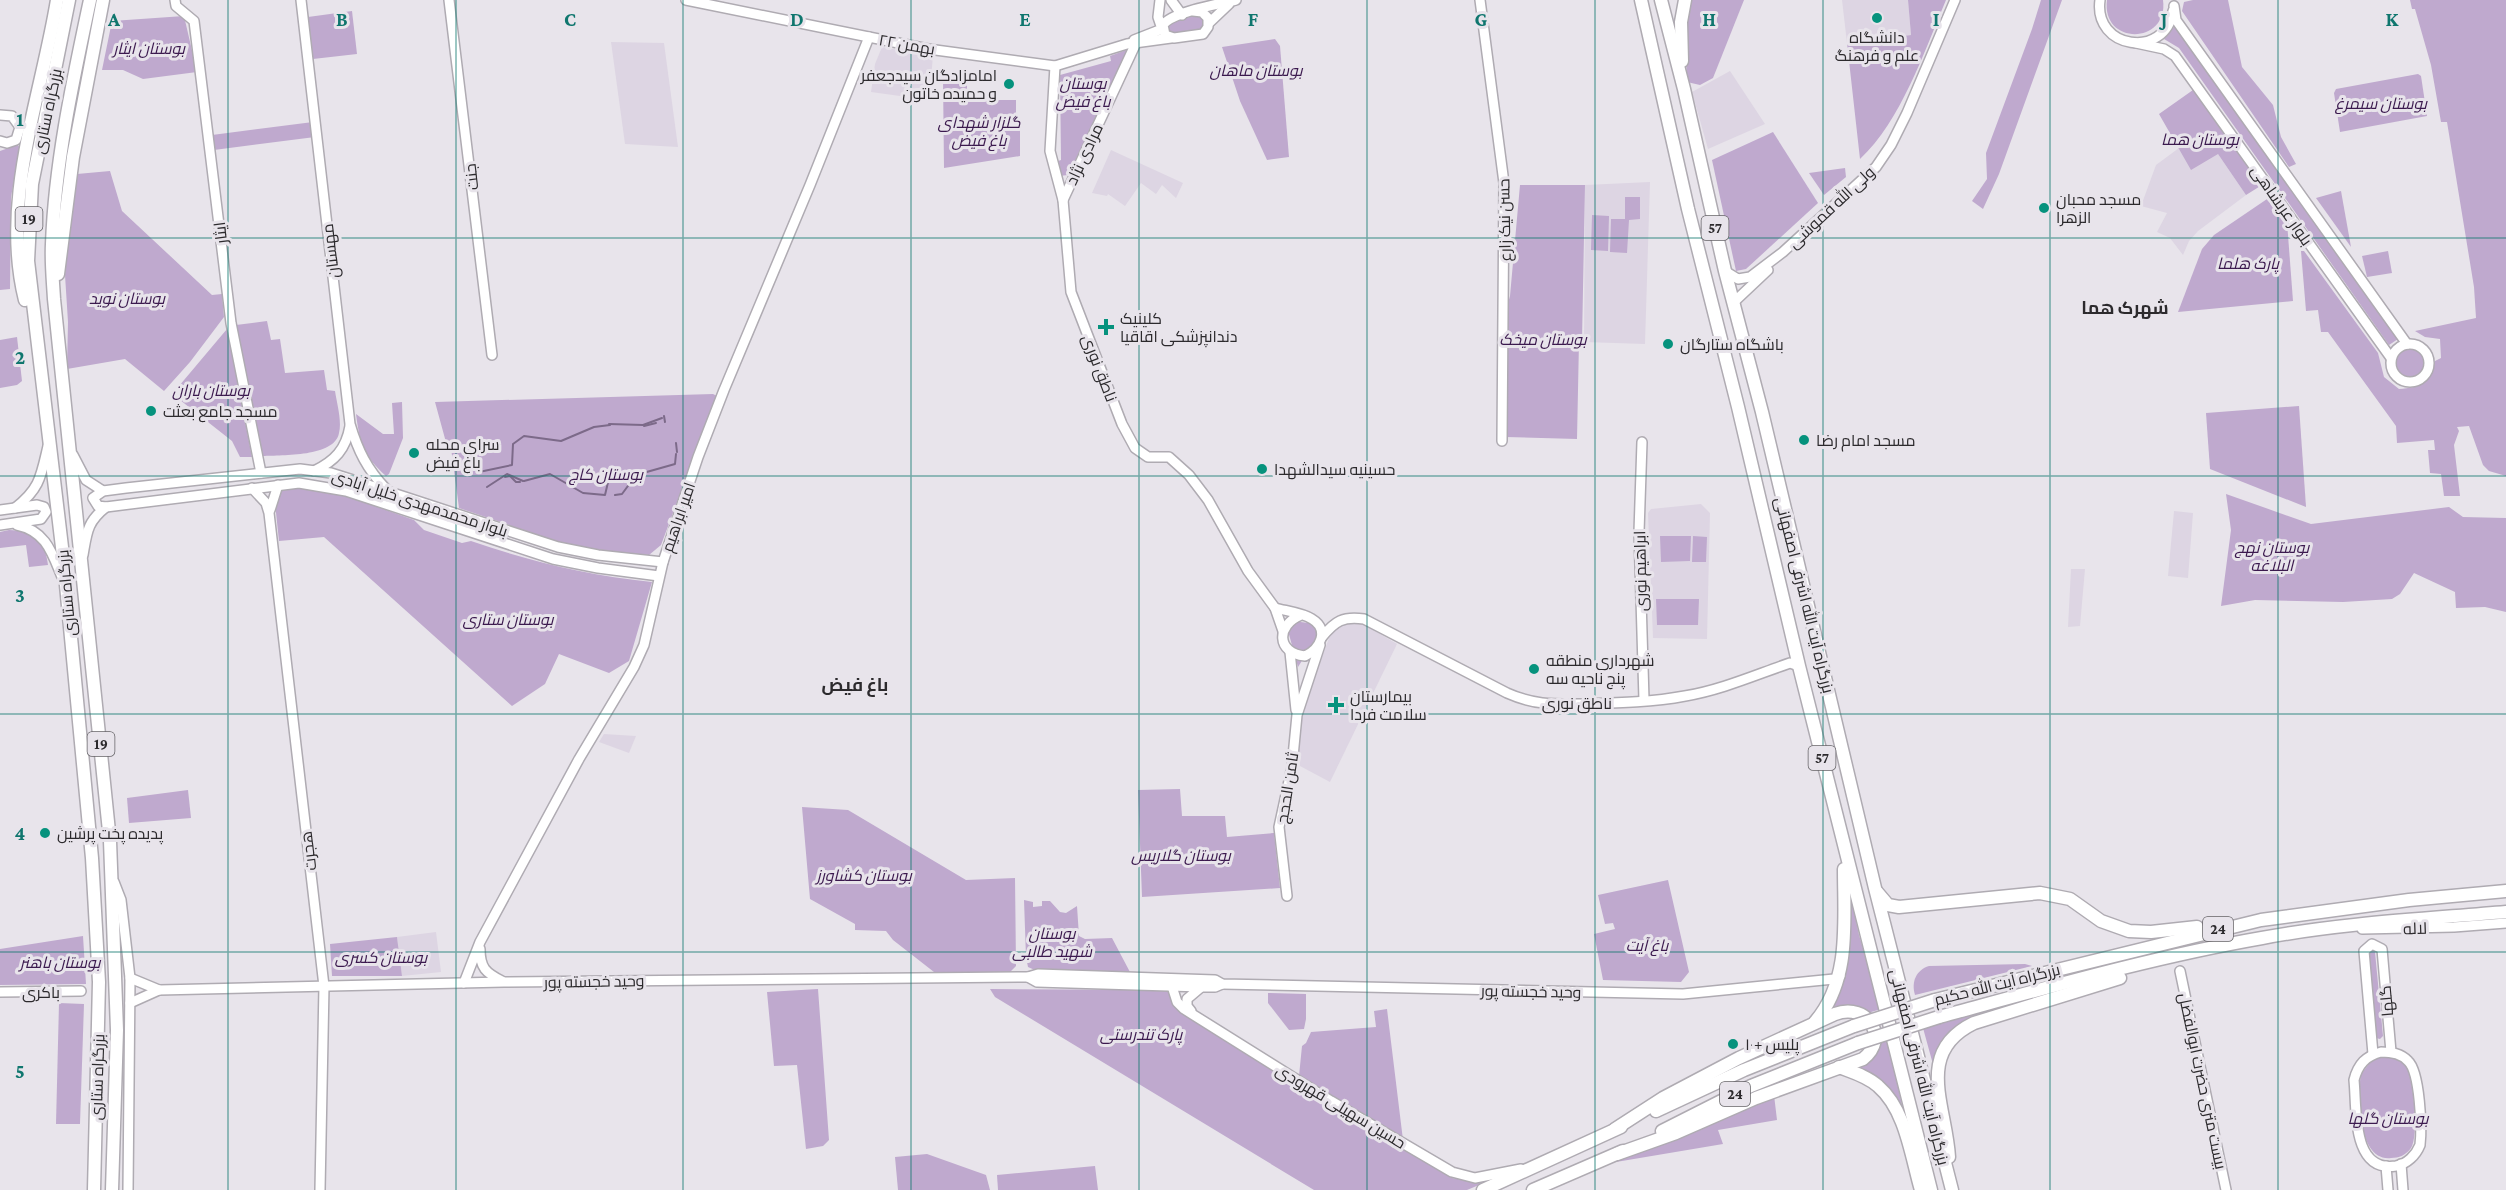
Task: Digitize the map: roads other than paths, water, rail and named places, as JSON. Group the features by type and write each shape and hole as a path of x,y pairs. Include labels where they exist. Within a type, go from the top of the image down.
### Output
{"highway":[{"path":"36,339 21,284 16,237 17,214 21,179 57,0"},
{"name":"بزرگراه ستاری","path":"69,0 32,184 28,261 65,584 92,858 99,982 94,1190"},
{"name":"بزرگراه ستاری","path":"90,0 63,142 54,204 51,247 54,299 82,557 111,874 117,1030 112,1190"},
{"path":"54,299 73,158 104,0"},
{"name":"بزرگراه آیت الله اشرفی اصفهانی","path":"1641,0 1688,209 1799,666 1931,1190"},
{"name":"بزرگراه آیت الله اشرفی اصفهانی","path":"1661,0 1875,888 1951,1189"},
{"path":"1684,89 1681,22 1685,0"},
{"path":"1750,461 1755,467 1762,469 1769,463 1772,454"},
{"path":"1759,498 1767,485 1774,487 1781,494"},
{"path":"1812,1025 1828,1007 1840,976 1845,851"},
{"path":"1875,888 1888,904 1899,907 2040,893 2064,896 2101,921 2129,931 2151,932 2260,920"},
{"name":"بزرگراه آیت الله حکیم","path":"1483,1190 1744,1070 1854,1026 1935,1000 2260,920 2409,900 2506,891"},
{"name":"بزرگراه آیت الله حکیم","path":"1533,1190 1617,1154 1751,1086 1858,1043 1939,1017 2204,950 2323,928 2506,912"},
{"path":"1951,1189 1949,1150 1937,1082 1943,1050 1954,1035 1974,1023 2157,967 2204,950"},
{"path":"1615,1129 1663,1098 1739,1058 1835,1014 1851,1010 1866,1017 1872,1025 1875,1035 1873,1047 1869,1054 1854,1063 1756,1098 1676,1133 1617,1154"},
{"path":"1839,1067 1866,1077 1879,1086 1896,1110 1921,1190"}],"street":[{"name":"ایثار","path":"175,0 176,6 194,21 231,322 261,473"},
{"name":"مهستان","path":"301,0 350,424 357,449 370,472 388,491"},
{"name":"جنت","path":"449,0 492,355"},
{"name":"۲۲ بهمن","path":"686,0 928,49 1055,66 1132,43 1199,36 1207,31 1209,23"},
{"path":"1160,0 1158,17 1165,35 1171,38"},
{"path":"1171,0 1182,15"},
{"path":"1193,11 1236,0"},
{"path":"1193,11 1205,15 1209,23 1220,11 1236,0"},
{"name":"حسن نیک زارع","path":"1480,0 1504,183 1502,441"},
{"name":"ولی الله قموشی","path":"1734,302 1783,252 1859,183 1884,156 1907,113 1955,0"},
{"name":"بلوار عربشاهی","path":"2099,2 2105,26 2111,33 2120,39 2164,49 2175,56 2391,358"},
{"path":"2136,43 2158,36 2166,28 2172,18 2173,3"},
{"name":"بلوار عربشاهی","path":"2173,3 2176,20 2407,344"},
{"name":"۲۲ بهمن","path":"1132,43 1146,34 1162,29 1167,20 1193,11"},
{"name":"امیر ابراهیم","path":"464,983 480,942 579,759 634,667 644,645 663,562 724,390 869,37"},
{"name":"مرادی نژاد","path":"1063,200 1132,43"},
{"name":"ناطق نوری","path":"1055,66 1050,152 1063,200 1071,292 1122,424 1135,448 1148,457 1169,457 1189,476 1208,500 1248,571 1275,608 1283,631"},
{"path":"0,115 16,119 20,132 12,142 0,141"},
{"name":"ولی الله قموشی","path":"1725,271 1738,279 1750,277 1783,252"},
{"path":"2407,344 2418,346 2426,353 2428,368 2422,378 2411,382 2400,379 2392,370 2391,358 2397,349 2407,344"},
{"path":"314,471 328,464 340,453 347,440 350,424"},
{"path":"15,508 37,487 49,441"},
{"name":"ابراهیم نوری","path":"1642,442 1639,532 1644,700"},
{"path":"69,444 86,480 103,491 93,498 98,506 106,507"},
{"name":"بلوار محمدمهدی خلیل آبادی","path":"103,491 300,469 388,491 558,547 598,555 663,562"},
{"name":"بلوار محمدمهدی خلیل آبادی","path":"106,507 299,483 328,486 553,559 659,576"},
{"path":"269,513 278,485"},
{"path":"252,488 260,494 269,513"},
{"path":"0,510 37,505 46,509 45,516 41,519 4,525"},
{"path":"82,557 88,527 95,516 106,507"},
{"name":"هجرت","path":"269,513 324,986 320,1190"},
{"path":"4,525 33,530 42,536 65,584"},
{"path":"640,573 646,567 643,560"},
{"path":"1275,608 1334,623 1321,641 1305,656 1290,652"},
{"path":"1297,715 1290,652 1283,642 1283,631 1288,622 1306,616"},
{"path":"1297,715 1321,641 1317,623 1306,616"},
{"name":"ناطق نوری","path":"1334,623 1347,617 1364,619 1527,702 1632,703 1683,697 1714,690 1790,663 1799,666"},
{"name":"ثامن الحجج","path":"1287,896 1280,827 1293,767 1297,715"},
{"path":"111,874 121,900 130,978 128,1190"},
{"name":"لاله","path":"2323,928 2385,929 2506,923"},
{"path":"480,942 483,968 489,975 504,982"},
{"name":"گلها","path":"2373,1054 2364,951 2372,944 2382,949 2391,1052"},
{"name":"بیست متری حضرت ابوالفضل","path":"2180,971 2226,1190"},
{"name":"وحید خجسته پور","path":"1171,983 1202,987 1215,987 1222,984 1671,994 1825,980 1840,976"},
{"name":"وحید خجسته پور","path":"130,1003 159,990 504,982 1028,977 1037,982 1171,983 1215,980 1222,984"},
{"name":"وحید خجسته پور","path":"130,978 159,990"},
{"name":"حسین سهیلی قهرودی","path":"1171,983 1180,1005 1195,1016 1331,1101 1452,1172 1476,1178 1538,1165"},
{"path":"1195,1016 1187,1006 1187,999 1202,987"},
{"name":"باکری","path":"0,992 81,991"},
{"path":"2391,1052 2407,1059 2416,1074 2420,1145 2412,1157 2401,1164 2386,1166 2370,1159 2360,1141 2354,1080 2361,1063 2373,1054 2391,1052"},
{"path":"2401,1164 2403,1190"},
{"path":"2386,1166 2388,1190"}],"waterway":[{"path":"664,416 665,422"},
{"path":"609,424 643,425 662,418"},
{"path":"644,426 656,423"},
{"path":"479,472 512,465 513,444 524,436 561,441 594,427 610,425"},
{"path":"676,443 677,452"},
{"path":"615,495 622,494 636,475 675,464 676,454"},
{"path":"487,487 507,474 523,481"},
{"path":"524,481 550,474 583,493 605,495 609,478"},
{"path":"505,477 510,476 516,482 520,482"}],"place":[{"name":"دانشگاه علم و فرهنگ","path":"1877,18"},
{"name":"امامزادگان سیدجعفر و حمیده خاتون","path":"1009,84"},
{"name":"مسجد محبان الزهرا","path":"2044,208"},
{"name":"کلینیک دندانپزشکی اقاقیا","path":"1106,327"},
{"name":"باشگاه ستارگان","path":"1668,344"},
{"name":"مسجد جامع بعثت","path":"151,411"},
{"name":"مسجد امام رضا","path":"1804,440"},
{"name":"سرای محله باغ فیض","path":"414,453"},
{"name":"حسینیه سیدالشهدا","path":"1262,469"},
{"name":"شهرداری منطقه پنج ناحیه سه","path":"1534,669"},
{"name":"بیمارستان سلامت فردا","path":"1336,705"},
{"name":"پدیده پخت پرشین","path":"45,833"},
{"name":"پلیس +۱۰","path":"1733,1044"}],"district":[{"name":"شهرک هما","path":"2125,308"},
{"name":"باغ فیض","path":"855,685"}],"park label":[{"name":"بوستان ایثار","path":"149,48"},
{"name":"بوستان ماهان","path":"1256,70"},
{"name":"بوستان باغ فیض","path":"1083,92"},
{"name":"بوستان سیمرغ","path":"2381,103"},
{"name":"گلزار شهدای باغ فیض","path":"979,131"},
{"name":"بوستان هما","path":"2200,139"},
{"name":"پارک هلما","path":"2248,263"},
{"name":"بوستان نوید","path":"127,298"},
{"name":"بوستان میخک","path":"1543,339"},
{"name":"بوستان باران","path":"211,390"},
{"name":"بوستان کاج","path":"606,474"},
{"name":"بوستان نهج البلاغه","path":"2272,556"},
{"name":"بوستان ستاری","path":"508,619"},
{"name":"بوستان گلاریس","path":"1181,855"},
{"name":"بوستان کشاورز","path":"864,875"},
{"name":"بوستان شهید طالبی","path":"1052,942"},
{"name":"باغ آیت","path":"1647,945"},
{"name":"بوستان کسری","path":"381,957"},
{"name":"بوستان باهنر","path":"60,962"},
{"name":"پارک تندرستی","path":"1141,1034"},
{"name":"بوستان گلها","path":"2388,1118"}]}
